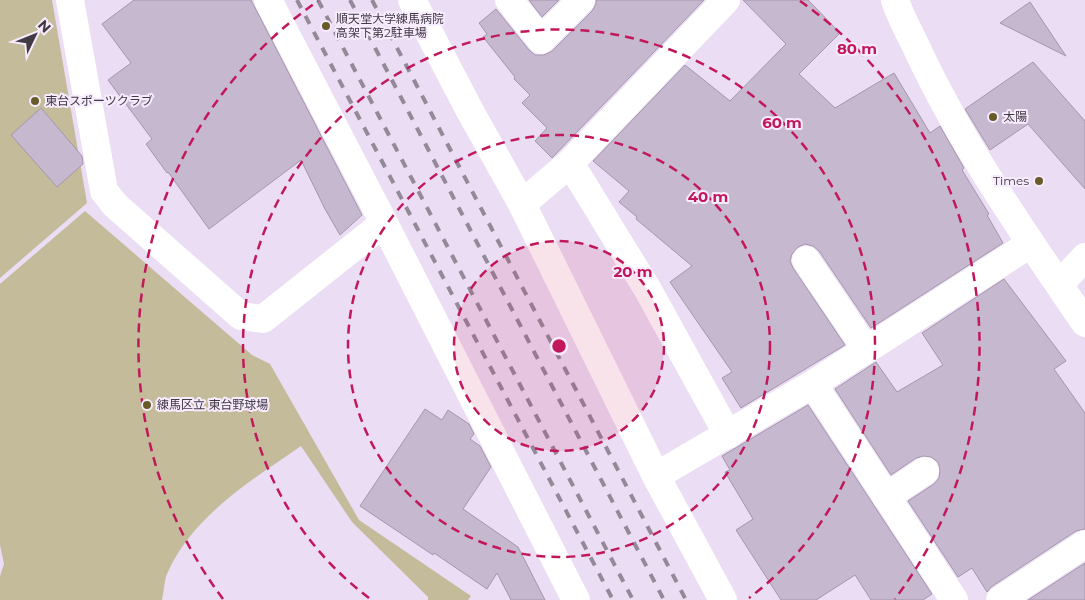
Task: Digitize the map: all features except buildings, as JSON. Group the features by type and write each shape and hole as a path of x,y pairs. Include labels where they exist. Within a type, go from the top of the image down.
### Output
{"street":[{"path":"70,0 104,191 115,205 242,316 263,319 384,223"},
{"path":"268,0 576,600"},
{"path":"412,0 470,111 522,204 656,476 723,600"},
{"path":"509,0 541,40 580,0"},
{"path":"522,204 570,164 726,0"},
{"path":"895,0 937,90 989,180 1030,244 1085,323"},
{"path":"570,164 648,290 728,435"},
{"path":"656,476 813,384 1030,244"},
{"path":"1059,285 1085,257"},
{"path":"806,260 866,349"},
{"path":"813,384 954,600"},
{"path":"886,497 925,471"},
{"path":"1003,599 1085,544"}],"shaded area":[{"name":"東台スポーツクラブ","path":"0,0 52,0 87,203 0,278"},
{"name":"練馬区立 東台野球場","path":"85,211 252,355 270,364 359,520 471,596 468,600 428,600 428,597 352,522 301,446 244,486 207,517 178,553 167,574 162,600 0,600 0,576 4,564 0,545 0,284"}],"railway":[{"path":"297,0 613,600"},
{"path":"318,0 633,600"},
{"path":"350,0 664,600"},
{"path":"372,0 686,600"}],"place":[{"name":"順天堂大学練馬病院 高架下第2駐車場","path":"326,26"},
{"name":"東台スポーツクラブ","path":"35,101"},
{"name":"太陽","path":"993,117"},
{"name":"Times","path":"1039,181"},
{"name":"練馬区立 東台野球場","path":"147,405"}]}
